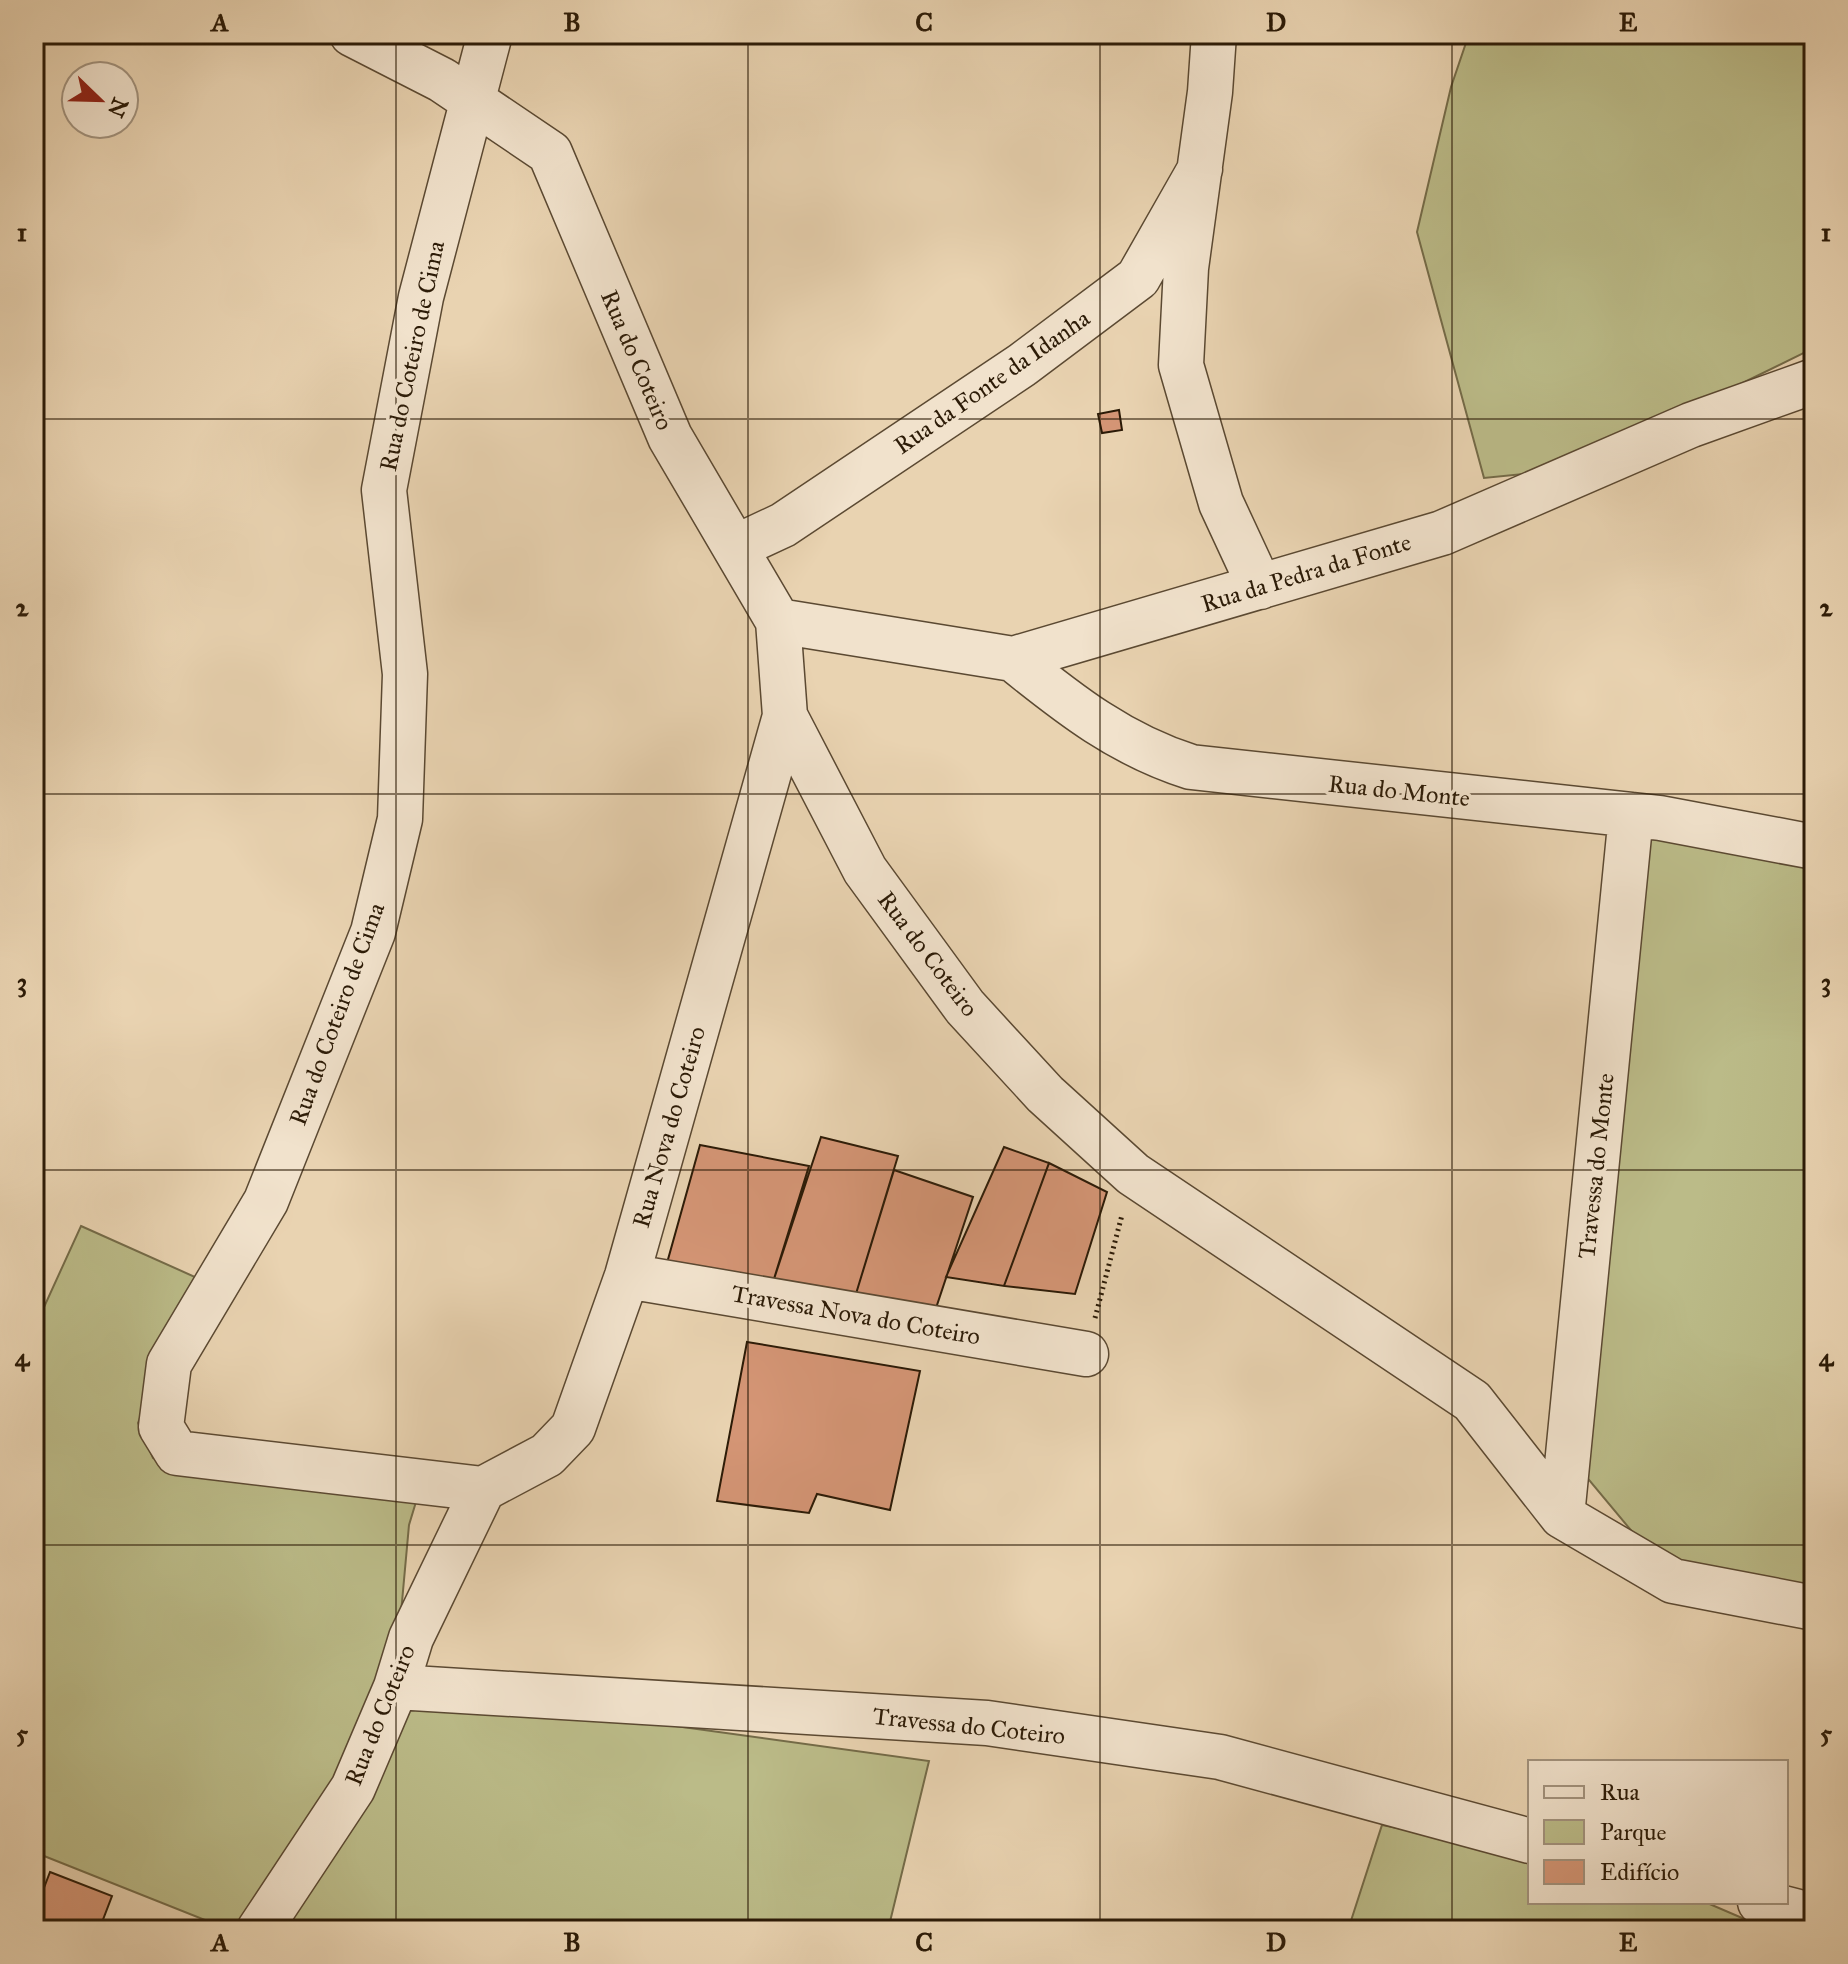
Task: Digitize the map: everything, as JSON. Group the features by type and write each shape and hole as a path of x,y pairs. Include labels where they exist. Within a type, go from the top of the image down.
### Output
{"street":[{"name":"Rua do Coteiro","path":"352,34 442,80 550,153 670,437 778,621 785,716 865,870 965,1007 1045,1094 1133,1174 1472,1401 1562,1516 1673,1581 1814,1608"},
{"path":"470,99 490,34"},
{"path":"1214,34 1186,268 1181,365 1221,503 1260,587"},
{"name":"Rua do Coteiro de Cima","path":"470,99 421,297 384,490 405,674 400,819 373,932 266,1201 169,1364 161,1427 177,1453 483,1489"},
{"name":"Rua da Fonte da Idanha","path":"736,547 796,517 1022,365 1138,278 1200,169"},
{"name":"Rua da Pedra da Fonte","path":"778,621 1013,659 1442,533 1691,425 1814,381"},
{"name":"Rua do Monte","path":"1013,659 1074,708 1147,753 1191,767 1631,815 1814,847"},
{"name":"Rua Nova do Coteiro","path":"483,1489 547,1455 573,1428 627,1276 785,716"},
{"name":"Travessa do Monte","path":"1562,1516 1631,815"},
{"name":"Travessa Nova do Coteiro","path":"627,1276 1086,1354"},
{"name":"Rua do Coteiro","path":"259,1930 353,1788 396,1687 411,1638 483,1489"},
{"name":"Travessa do Coteiro","path":"396,1687 987,1723 1220,1757 1528,1840"},
{"path":"1768,1904 1814,1916"}],"path":[{"path":"1086,1354 1133,1174"}],"green space":[{"path":"1469,34 1814,34 1814,348 1722,393 1534,473 1484,478 1417,232 1451,87"},
{"path":"1655,837 1814,863 1814,1597 1660,1565 1584,1474 1617,847"},
{"path":"81,1226 195,1277 138,1423 153,1458 204,1476 419,1492 409,1525 398,1646 444,1706 668,1725 929,1761 888,1930 230,1930 34,1852 34,1329"},
{"path":"1382,1825 1528,1854 1528,1904 1710,1904 1770,1930 1348,1930"}],"building":[{"path":"1119,410 1122,430 1102,433 1098,414"},
{"path":"821,1137 898,1156 855,1297 773,1282"},
{"path":"700,1145 809,1166 773,1282 667,1263"},
{"path":"1004,1147 1049,1163 1004,1286 946,1277"},
{"path":"1049,1163 1107,1192 1075,1294 1004,1286"},
{"path":"894,1170 973,1197 935,1311 855,1297"},
{"path":"747,1342 920,1371 890,1510 817,1494 809,1513 717,1501"},
{"path":"50,1872 112,1896 99,1930 34,1930 34,1914"}]}
